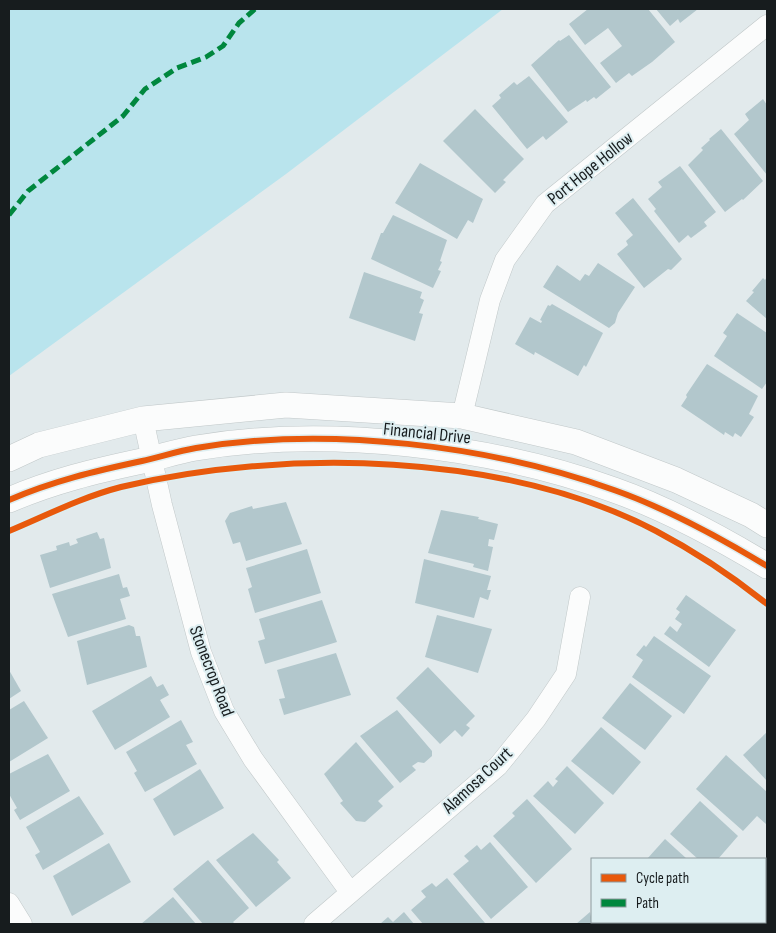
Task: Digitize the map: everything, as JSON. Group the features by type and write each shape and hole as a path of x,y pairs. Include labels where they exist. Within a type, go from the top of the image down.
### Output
{"street":[{"name":"Port Hope Hollow","path":"462,416 490,300 499,276 506,260 545,204 767,25"},
{"name":"Financial Drive","path":"9,459 40,444 142,419 286,405 462,416 576,442 676,480 766,520"},
{"name":"Stonecrop Road","path":"142,419 201,652 224,711 253,759 350,892"},
{"name":"Financial Drive","path":"9,500 45,484 196,448 289,439 384,443 487,455 557,471 616,490 685,520 767,566"},
{"name":"Alamosa Court","path":"314,924 498,766 536,720 566,674 580,597"},
{"path":"9,902 22,924"}],"shaded area":[{"path":"9,9 503,9 286,174 9,376"}],"building":[{"path":"588,9 648,9 675,42 632,76 629,73 616,83 600,63 622,46 608,28 585,45 569,24"},
{"path":"656,9 698,9 680,23 678,19 670,26"},
{"path":"569,35 611,87 596,99 594,97 587,102 586,100 568,112 531,65 559,40"},
{"path":"529,76 568,122 546,140 543,136 527,149 492,106 501,98 499,95 514,82 517,85"},
{"path":"763,99 767,105 767,175 734,134 749,120 745,114"},
{"path":"475,109 524,159 503,180 506,182 495,193 443,141"},
{"path":"721,129 763,181 743,200 725,212 688,165 703,150 701,148 709,139"},
{"path":"420,163 483,199 473,223 468,220 457,239 395,203"},
{"path":"680,166 716,212 704,222 707,226 691,238 688,235 679,243 654,211 656,209 648,199 662,187 658,182"},
{"path":"633,198 682,259 671,270 668,269 644,288 617,254 628,245 626,241 633,235 615,213"},
{"path":"393,215 447,240 440,261 442,262 438,270 441,271 433,288 371,259 381,233 383,233"},
{"path":"598,263 635,287 618,313 615,323 609,328 543,287 557,265 580,281 585,274 589,276"},
{"path":"364,272 422,292 420,298 424,300 419,313 423,314 415,341 349,318"},
{"path":"767,277 767,319 746,301 763,278 765,280"},
{"path":"552,304 603,333 586,367 584,365 578,376 535,352 534,355 515,344 530,317 541,323 542,321 540,320 548,305"},
{"path":"737,313 767,333 767,382 762,389 714,356 727,336 723,333"},
{"path":"707,364 758,396 749,414 754,417 741,437 735,433 733,437 725,432 724,435 681,406 687,397 686,395"},
{"path":"286,502 302,544 246,561 240,542 233,544 225,521 230,513 252,506 253,509"},
{"path":"441,510 479,517 478,519 498,524 494,540 489,539 488,546 493,547 488,571 473,567 474,564 428,553"},
{"path":"97,532 100,539 104,538 111,568 50,588 40,555 57,550 56,546 69,542 70,546 78,543 76,539"},
{"path":"307,549 321,593 255,613 248,589 252,587 246,568"},
{"path":"424,559 491,576 487,590 491,590 488,600 480,597 474,618 415,603"},
{"path":"119,574 123,588 127,587 130,596 120,599 126,619 68,637 52,594"},
{"path":"686,595 736,630 709,667 664,634 670,626 677,632 682,624 675,619 680,612 676,609"},
{"path":"322,600 337,642 265,664 258,641 265,639 259,619"},
{"path":"437,615 492,629 478,673 425,657"},
{"path":"129,625 134,627 136,636 140,636 147,667 87,685 77,641"},
{"path":"654,636 711,676 684,714 632,677 643,660 636,655 644,645 646,647"},
{"path":"336,653 351,695 284,715 279,699 285,698 277,670"},
{"path":"428,667 475,716 466,725 470,728 462,737 455,730 440,744 396,698"},
{"path":"9,670 21,691 9,699"},
{"path":"151,676 157,687 163,684 169,695 160,700 170,717 115,750 92,711"},
{"path":"630,683 672,716 645,750 602,718"},
{"path":"24,701 48,738 9,762 9,710"},
{"path":"397,710 432,751 432,756 424,763 418,762 412,766 416,770 400,783 360,736"},
{"path":"181,720 193,742 186,745 197,764 145,792 134,773 137,771 126,752"},
{"path":"601,727 641,762 613,795 571,761"},
{"path":"767,732 767,781 743,755"},
{"path":"356,742 394,787 378,801 383,806 365,822 356,821 340,803 343,801 324,774"},
{"path":"48,754 70,791 20,820 14,810 17,808 9,794 9,774"},
{"path":"726,755 767,792 766,824 757,816 743,831 696,789"},
{"path":"567,766 604,803 575,834 533,796 548,781 553,787 558,781 555,779"},
{"path":"200,769 224,808 174,836 153,799"},
{"path":"79,796 104,834 43,870 35,855 40,852 26,827"},
{"path":"527,799 572,849 536,883 493,836 515,816 512,813"},
{"path":"700,801 738,836 719,858 697,858 670,834"},
{"path":"253,833 279,860 277,862 291,878 256,907 216,860"},
{"path":"665,839 686,858 648,858"},
{"path":"490,842 528,887 491,919 453,874 469,861 464,856 477,845 481,850"},
{"path":"109,843 131,882 72,916 53,876"},
{"path":"208,860 249,908 233,922 235,924 203,924 173,889"},
{"path":"447,878 484,924 423,924 411,910 426,897 421,891 432,883 436,887"},
{"path":"173,897 196,924 141,924"},
{"path":"404,912 414,924 380,924 388,917 393,922"},
{"path":"590,912 591,923 600,924 576,924"},
{"path":"608,923 668,924 609,924"}],"marked path":[{"path":"9,215 28,191 123,116 145,89 177,68 206,57 223,46 239,23 255,9"}],"cycle path":[{"path":"9,500 74,477 196,448 247,442 299,439 408,444 462,451 515,461 566,474 614,490 693,524 767,566"},
{"path":"9,531 106,491 185,474 253,466 323,463 393,465 464,472 532,485 596,505 656,531 685,547 727,574 767,604"}]}
